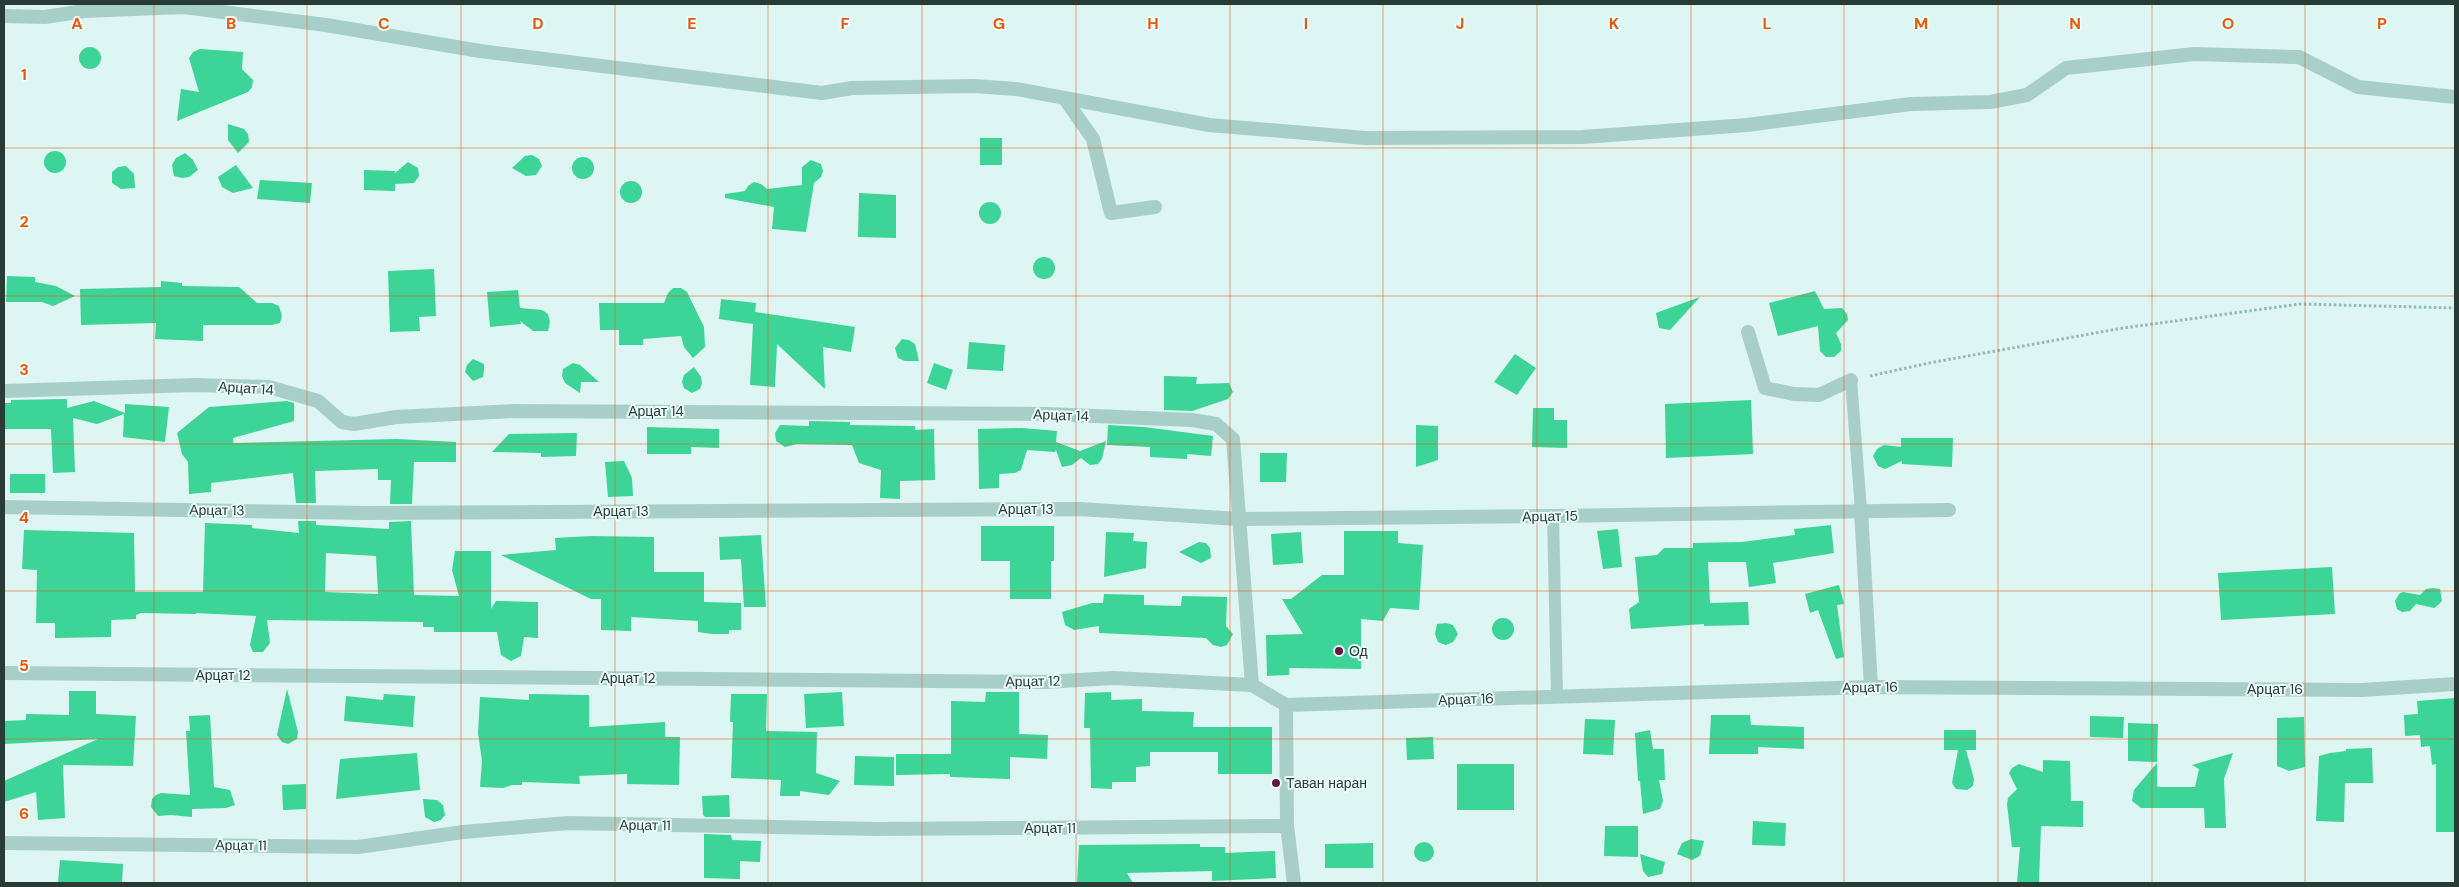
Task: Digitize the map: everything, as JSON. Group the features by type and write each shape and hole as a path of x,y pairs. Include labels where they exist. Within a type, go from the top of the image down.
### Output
{"street":[{"path":"4,16 45,17 84,11 183,6 326,25 480,51 822,93 852,88 974,86 1016,88 1209,125 1365,138 1583,137 1747,125 1911,104 1990,102 2027,95 2066,68 2194,54 2299,57 2358,87 2455,97"},
{"path":"1065,98 1093,139 1111,213 1155,207"},
{"path":"1748,332 1765,388 1794,394 1819,395 1851,380"},
{"name":"Арцат 14","path":"4,391 195,385 270,387 318,401 342,422 354,424 396,418 514,411 1047,414 1192,420 1216,424 1233,439 1252,685"},
{"name":"Арцат 13","path":"4,507 365,513 1079,509 1239,519"},
{"path":"1861,510 1871,687"},
{"name":"Арцат 15","path":"1239,519 1949,510"},
{"name":"Арцат 12","path":"4,673 1045,682 1113,678 1252,685"},
{"name":"Арцат 16","path":"1286,705 1871,687 2362,690 2455,684"},
{"path":"1252,685 1286,705 1287,826 1294,883"},
{"name":"Арцат 11","path":"4,843 358,846 463,832 568,823 876,829 1287,826"}],"lane":[{"path":"1851,380 1861,510"},
{"path":"1553,516 1557,696"}],"path":[{"path":"1851,380 1929,363 2123,328 2300,304 2455,308"}],"building":[{"path":"90,47 98,50 101,58 98,66 90,69 82,66 79,58 82,50"},
{"path":"200,49 243,52 242,69 253,80 252,87 248,92 177,121 181,89 199,92 189,58 193,52"},
{"path":"228,124 244,129 248,134 249,142 238,153 228,140"},
{"path":"980,138 1002,138 1002,165 980,165"},
{"path":"55,151 63,154 66,162 63,170 55,173 47,170 44,162 47,154"},
{"path":"185,153 193,160 198,170 189,177 174,176 172,165 176,158"},
{"path":"532,155 539,159 542,166 536,175 526,176 512,168 525,156"},
{"path":"583,157 591,160 594,168 591,176 583,179 575,176 572,168 575,160"},
{"path":"811,160 821,164 823,171 821,177 814,183 806,232 772,229 774,207 725,198 725,194 745,191 754,182 761,184 767,189 802,185 802,167"},
{"path":"408,162 418,168 419,176 414,183 395,184 395,191 364,190 364,170 395,171 395,173"},
{"path":"236,165 253,188 233,193 222,187 218,177"},
{"path":"126,166 134,174 135,188 121,189 112,183 112,172 118,167"},
{"path":"260,180 312,183 310,203 257,199"},
{"path":"631,181 639,184 642,192 639,200 631,203 623,200 620,192 623,184"},
{"path":"859,193 896,195 896,238 858,237"},
{"path":"990,202 998,205 1001,213 998,221 990,224 982,221 979,213 982,205"},
{"path":"1044,257 1052,260 1055,268 1052,276 1044,279 1036,276 1033,268 1036,260"},
{"path":"434,269 436,316 419,317 420,331 390,332 388,271"},
{"path":"7,276 35,277 35,282 56,286 75,296 53,306 42,302 6,302"},
{"path":"161,281 182,283 182,286 239,287 257,303 272,303 279,306 282,316 280,323 272,325 203,325 203,341 155,339 156,323 81,325 80,289 161,287"},
{"path":"673,288 681,288 687,292 704,327 705,347 693,358 684,347 681,336 643,339 643,345 619,345 619,330 600,330 599,303 664,303 668,293"},
{"path":"518,290 520,308 542,310 548,314 550,322 548,331 533,331 520,321 521,324 490,327 487,292"},
{"path":"1815,291 1824,309 1842,308 1847,314 1848,320 1836,333 1841,344 1841,351 1834,357 1826,357 1820,351 1818,326 1778,336 1769,303"},
{"path":"1700,297 1670,330 1659,328 1656,313"},
{"path":"721,299 756,303 755,312 855,327 851,352 823,347 825,389 777,344 775,387 750,385 753,324 719,319"},
{"path":"902,339 909,340 915,344 919,361 905,361 898,358 895,348"},
{"path":"969,342 1005,345 1003,371 967,369"},
{"path":"1515,354 1536,368 1517,395 1494,382"},
{"path":"473,359 484,364 484,370 483,377 473,381 465,372 467,365"},
{"path":"573,363 580,365 599,382 581,382 580,393 565,383 562,376 563,369"},
{"path":"934,363 953,370 946,390 927,383"},
{"path":"694,367 701,377 702,383 700,389 692,393 684,388 682,382 684,375"},
{"path":"1164,376 1197,377 1196,384 1229,383 1233,392 1228,399 1192,411 1164,410"},
{"path":"67,399 67,408 94,401 125,413 125,404 169,407 165,442 123,437 124,414 97,424 73,418 75,472 53,473 51,429 4,429 4,403 11,403 11,400"},
{"path":"1751,400 1753,454 1666,458 1665,404"},
{"path":"287,401 294,403 294,421 233,438 233,443 397,439 456,442 456,462 414,462 412,504 390,504 391,480 378,480 378,469 315,471 316,503 296,503 293,473 211,483 211,492 189,494 188,462 182,454 177,433 209,407"},
{"path":"1533,408 1554,408 1554,420 1567,420 1567,448 1532,447"},
{"path":"809,421 850,422 850,425 915,426 915,430 934,429 935,480 900,481 900,499 880,498 881,470 859,463 852,445 797,444 785,447 776,441 775,433 780,425 809,426"},
{"path":"1108,425 1144,427 1213,436 1211,456 1187,454 1187,459 1150,457 1150,447 1107,445"},
{"path":"1416,425 1438,426 1438,460 1416,467"},
{"path":"647,427 719,429 719,448 691,447 691,454 647,454"},
{"path":"1022,428 1057,431 1056,442 1080,451 1106,441 1102,459 1098,464 1090,465 1081,458 1072,465 1062,467 1056,450 1055,452 1027,450 1021,470 1015,473 999,474 999,488 979,489 978,429"},
{"path":"577,433 576,456 541,457 541,453 492,452 509,434"},
{"path":"1901,438 1953,438 1952,467 1902,464 1902,461 1885,469 1878,466 1873,456 1877,449 1884,445 1901,447"},
{"path":"1260,453 1287,453 1286,482 1260,482"},
{"path":"624,461 632,478 633,496 608,497 605,462"},
{"path":"10,474 45,474 45,493 10,493"},
{"path":"298,521 316,521 316,525 389,529 389,522 411,521 414,595 459,596 452,570 455,551 491,551 491,609 496,601 538,602 538,638 524,637 521,656 511,661 501,655 497,632 434,632 434,627 423,627 423,622 267,620 270,643 263,652 253,652 250,645 256,616 141,613 136,615 136,619 111,620 111,637 55,638 55,623 36,623 37,570 22,569 24,530 134,533 135,592 203,592 205,523 252,525 252,528 299,533","holes":["326,553 376,556 378,594 325,592"]},
{"path":"1831,525 1834,553 1773,563 1776,583 1749,587 1746,562 1708,562 1710,603 1748,602 1749,625 1704,626 1704,624 1631,629 1629,609 1639,602 1635,557 1657,555 1664,548 1693,548 1693,543 1742,542 1795,535 1794,529"},
{"path":"981,526 1054,526 1054,561 1051,561 1051,599 1010,599 1010,561 981,561"},
{"path":"1618,529 1622,567 1603,569 1597,531"},
{"path":"1344,531 1398,531 1398,543 1423,545 1419,610 1390,608 1383,621 1361,619 1361,669 1289,668 1289,675 1267,676 1266,635 1303,634 1282,599 1291,599 1322,575 1344,575"},
{"path":"1106,532 1134,533 1133,541 1147,542 1146,568 1104,577"},
{"path":"1301,532 1303,563 1273,565 1271,534"},
{"path":"761,535 766,607 744,607 741,559 720,560 719,537"},
{"path":"591,536 654,537 654,572 704,572 704,602 741,603 741,630 729,630 729,634 712,634 698,632 698,621 631,617 631,631 601,630 601,599 591,599 501,555 556,550 555,538"},
{"path":"1199,542 1206,543 1210,548 1211,558 1201,563 1179,552"},
{"path":"2332,567 2335,614 2221,620 2218,573"},
{"path":"1839,585 1844,604 1837,605 1844,657 1836,659 1818,610 1810,613 1805,594"},
{"path":"2426,589 2440,589 2442,601 2434,608 2416,604 2410,611 2402,612 2397,609 2395,601 2399,594 2403,592 2420,595"},
{"path":"1104,594 1144,595 1144,605 1181,606 1182,596 1227,597 1226,626 1233,634 1227,645 1221,647 1213,645 1206,638 1099,633 1099,626 1074,630 1065,625 1062,612 1092,603 1103,603"},
{"path":"1503,618 1511,621 1514,629 1511,637 1503,640 1495,637 1492,629 1495,621"},
{"path":"1446,623 1453,625 1458,634 1453,642 1446,645 1438,642 1435,634 1437,624"},
{"path":"287,689 298,732 297,739 288,744 282,742 277,735"},
{"path":"69,691 96,691 96,714 136,716 133,766 63,765 65,818 38,820 36,792 4,802 4,781 98,739 4,744 4,721 26,720 26,714 69,715"},
{"path":"842,692 844,726 806,728 804,694"},
{"path":"986,692 1019,692 1019,734 1048,735 1047,759 1010,757 1010,779 950,777 950,774 896,775 896,754 951,754 951,701 985,702"},
{"path":"1111,692 1111,700 1142,699 1142,711 1194,712 1193,727 1272,727 1272,774 1218,774 1218,752 1150,752 1150,766 1136,767 1136,782 1112,782 1112,789 1091,788 1090,728 1084,728 1085,693"},
{"path":"384,694 415,696 413,727 344,721 346,696 383,700"},
{"path":"529,694 589,695 589,727 665,722 665,737 680,737 679,785 627,784 627,774 579,776 580,784 522,782 522,785 512,785 503,788 480,787 482,761 478,733 480,697 529,700"},
{"path":"731,694 767,694 766,731 817,732 816,773 840,781 829,795 800,791 800,796 780,796 781,780 731,778 733,722 730,722"},
{"path":"2455,698 2455,832 2436,832 2436,764 2432,765 2430,746 2421,747 2420,735 2405,736 2404,715 2418,714 2417,701"},
{"path":"210,715 214,787 230,790 235,805 226,808 192,809 192,817 158,816 151,807 152,799 156,795 161,793 190,795 186,731 190,731 189,716"},
{"path":"1711,715 1750,715 1751,725 1804,727 1804,749 1758,747 1758,754 1709,754"},
{"path":"2090,716 2124,717 2123,738 2090,737"},
{"path":"2304,717 2305,767 2289,771 2277,766 2277,718"},
{"path":"1585,719 1615,720 1613,755 1583,754"},
{"path":"2128,723 2158,724 2157,762 2128,761"},
{"path":"1650,730 1653,749 1664,749 1665,780 1659,780 1663,801 1660,809 1643,814 1640,781 1638,781 1635,733"},
{"path":"1944,730 1976,730 1976,750 1966,750 1974,779 1973,786 1967,790 1956,789 1952,783 1958,750 1944,750"},
{"path":"1433,737 1434,759 1407,760 1406,738"},
{"path":"2372,748 2373,783 2345,783 2344,822 2316,821 2319,756 2346,751 2346,749"},
{"path":"417,753 420,790 336,799 340,759"},
{"path":"2233,753 2224,779 2226,828 2205,828 2204,808 2141,808 2132,801 2134,790 2157,763 2157,787 2195,787 2199,769 2192,765"},
{"path":"855,756 894,757 894,786 854,785"},
{"path":"2043,760 2070,761 2071,801 2083,801 2083,827 2041,826 2039,883 2017,883 2020,847 2012,847 2007,804 2008,798 2017,789 2009,773 2012,768 2019,764 2043,772"},
{"path":"1457,764 1514,764 1514,810 1457,810"},
{"path":"306,784 306,809 283,810 282,785"},
{"path":"729,795 730,817 705,817 703,815 702,796"},
{"path":"423,799 437,800 443,805 445,815 441,820 434,822 425,817"},
{"path":"1753,821 1786,823 1785,846 1752,845"},
{"path":"1605,826 1638,826 1638,857 1604,856"},
{"path":"704,834 731,835 732,840 761,841 760,862 740,861 740,879 704,878"},
{"path":"1691,839 1704,841 1700,856 1692,860 1677,854 1682,843"},
{"path":"1420,842 1428,842 1434,848 1434,856 1428,862 1420,862 1414,856 1414,848"},
{"path":"1373,843 1373,868 1325,868 1325,844"},
{"path":"1200,844 1200,847 1225,847 1225,853 1275,851 1276,878 1212,881 1212,871 1127,873 1133,883 1077,883 1079,845"},
{"path":"1640,854 1665,862 1662,874 1648,877 1643,871"},
{"path":"60,860 123,864 122,883 58,883"}],"place":[{"name":"Од","path":"1339,651"},
{"name":"Таван наран","path":"1276,783"}]}
